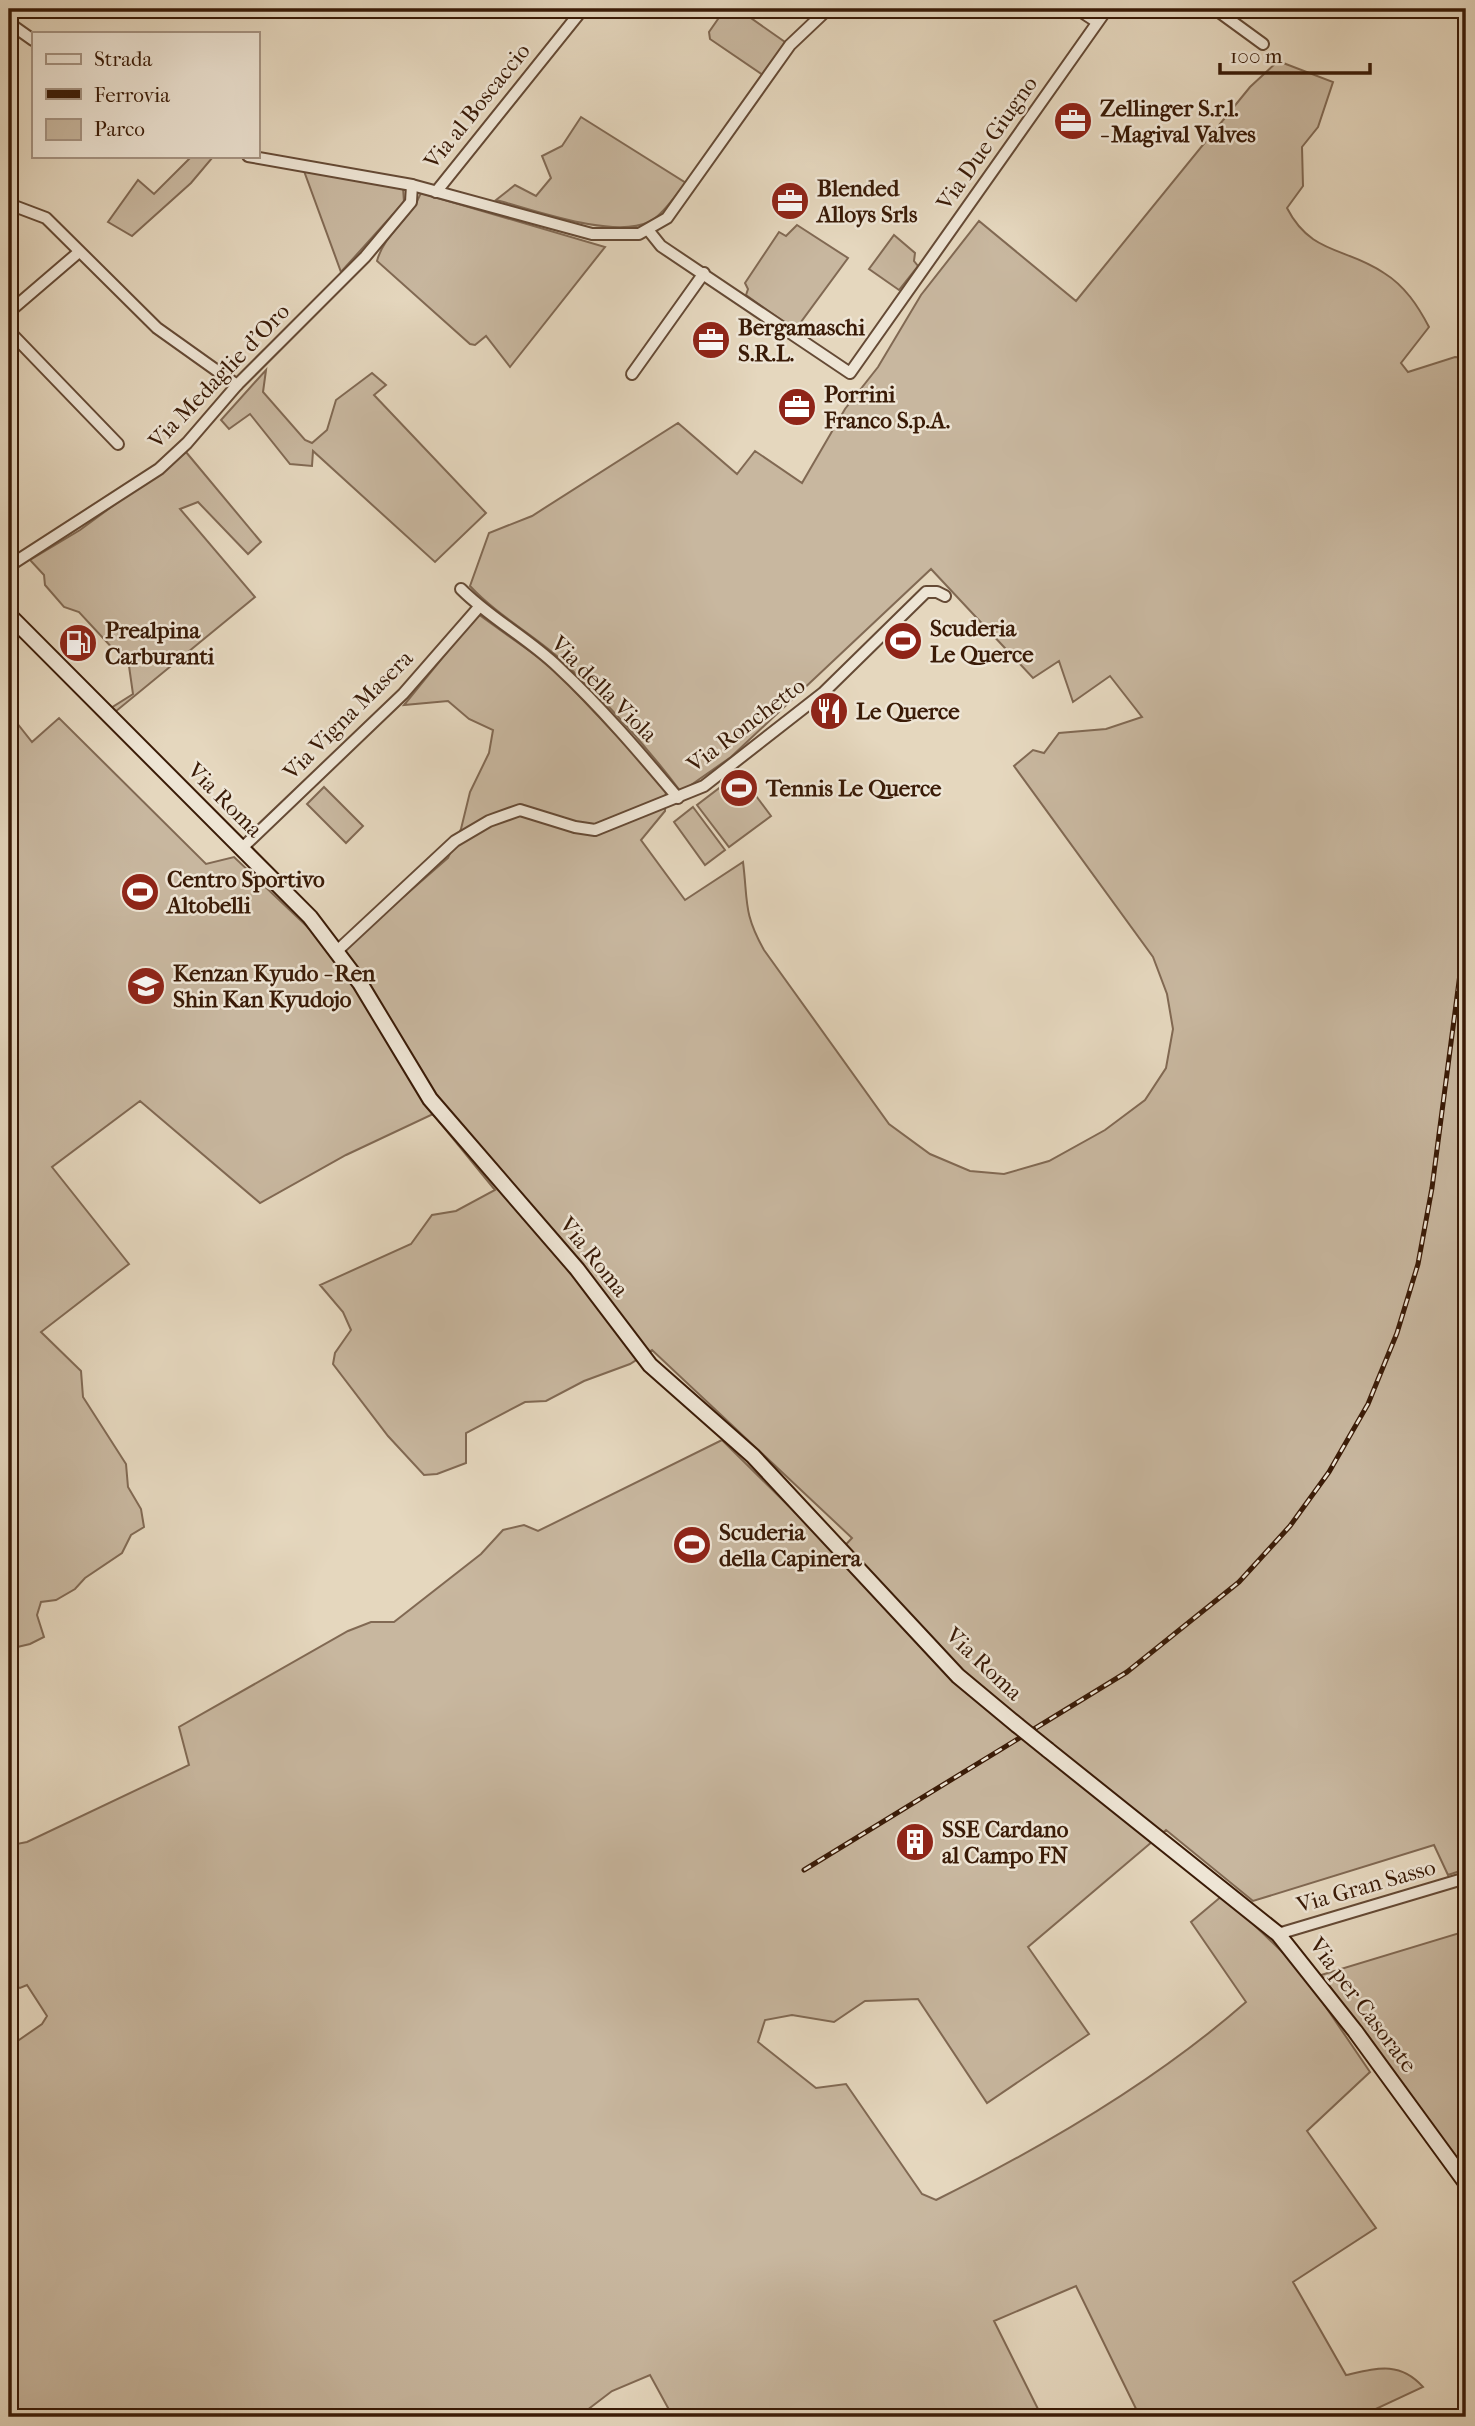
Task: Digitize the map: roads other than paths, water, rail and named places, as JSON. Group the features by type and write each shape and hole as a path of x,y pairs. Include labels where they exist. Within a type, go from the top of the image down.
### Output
{"street":[{"path":"259,158 412,186 592,234 625,236 649,231 667,218 790,45 828,9"},
{"path":"1077,9 1097,22"},
{"name":"Via Due Giugno","path":"649,231 661,246 850,373 1107,9"},
{"path":"1215,9 1263,44"},
{"name":"Via al Boscaccio","path":"436,192 578,15"},
{"path":"9,23 32,39"},
{"name":"Via Medaglie d'Oro","path":"9,566 13,559 159,469 187,443 237,385 365,257 411,202 412,186"},
{"path":"9,204 46,218 157,328 237,385"},
{"path":"9,312 79,252"},
{"path":"632,374 704,273"},
{"path":"9,331 118,444"},
{"name":"Via della Viola","path":"461,589 479,607 556,665 625,735 678,798"},
{"name":"Via Ronchetto","path":"338,950 455,841 489,821 520,810 595,830 704,786 823,694 926,592 937,592 945,596"},
{"name":"Via Vigna Masera","path":"241,849 403,694 479,607"},
{"name":"Via Roma","path":"9,615 310,917 338,950 430,1099 577,1269 650,1365 753,1456 958,1676 1204,1873"},
{"name":"Via per Casorate","path":"1204,1873 1278,1934 1363,2042 1466,2183"},
{"name":"Via Gran Sasso","path":"1278,1934 1466,1878"}],"railway":[{"path":"804,1870 1127,1672 1239,1582 1290,1526 1329,1472 1368,1404 1397,1333 1418,1264 1432,1188 1466,928"}],"place":[{"name":"Zellinger S.r.l. - Magival Valves","path":"1073,121"},
{"name":"Blended Alloys Srls","path":"790,201"},
{"name":"Bergamaschi S.R.L.","path":"711,340"},
{"name":"Porrini Franco S.p.A.","path":"797,407"},
{"name":"Scuderia Le Querce","path":"903,641"},
{"name":"Prealpina Carburanti","path":"78,643"},
{"name":"Le Querce","path":"829,711"},
{"name":"Tennis Le Querce","path":"739,788"},
{"name":"Centro Sportivo Altobelli","path":"140,892"},
{"name":"Kenzan Kyudo - Ren Shin Kan Kyudojo","path":"146,986"},
{"name":"Scuderia della Capinera","path":"692,1545"},
{"name":"SSE Cardano al Campo FN","path":"915,1842"}]}
